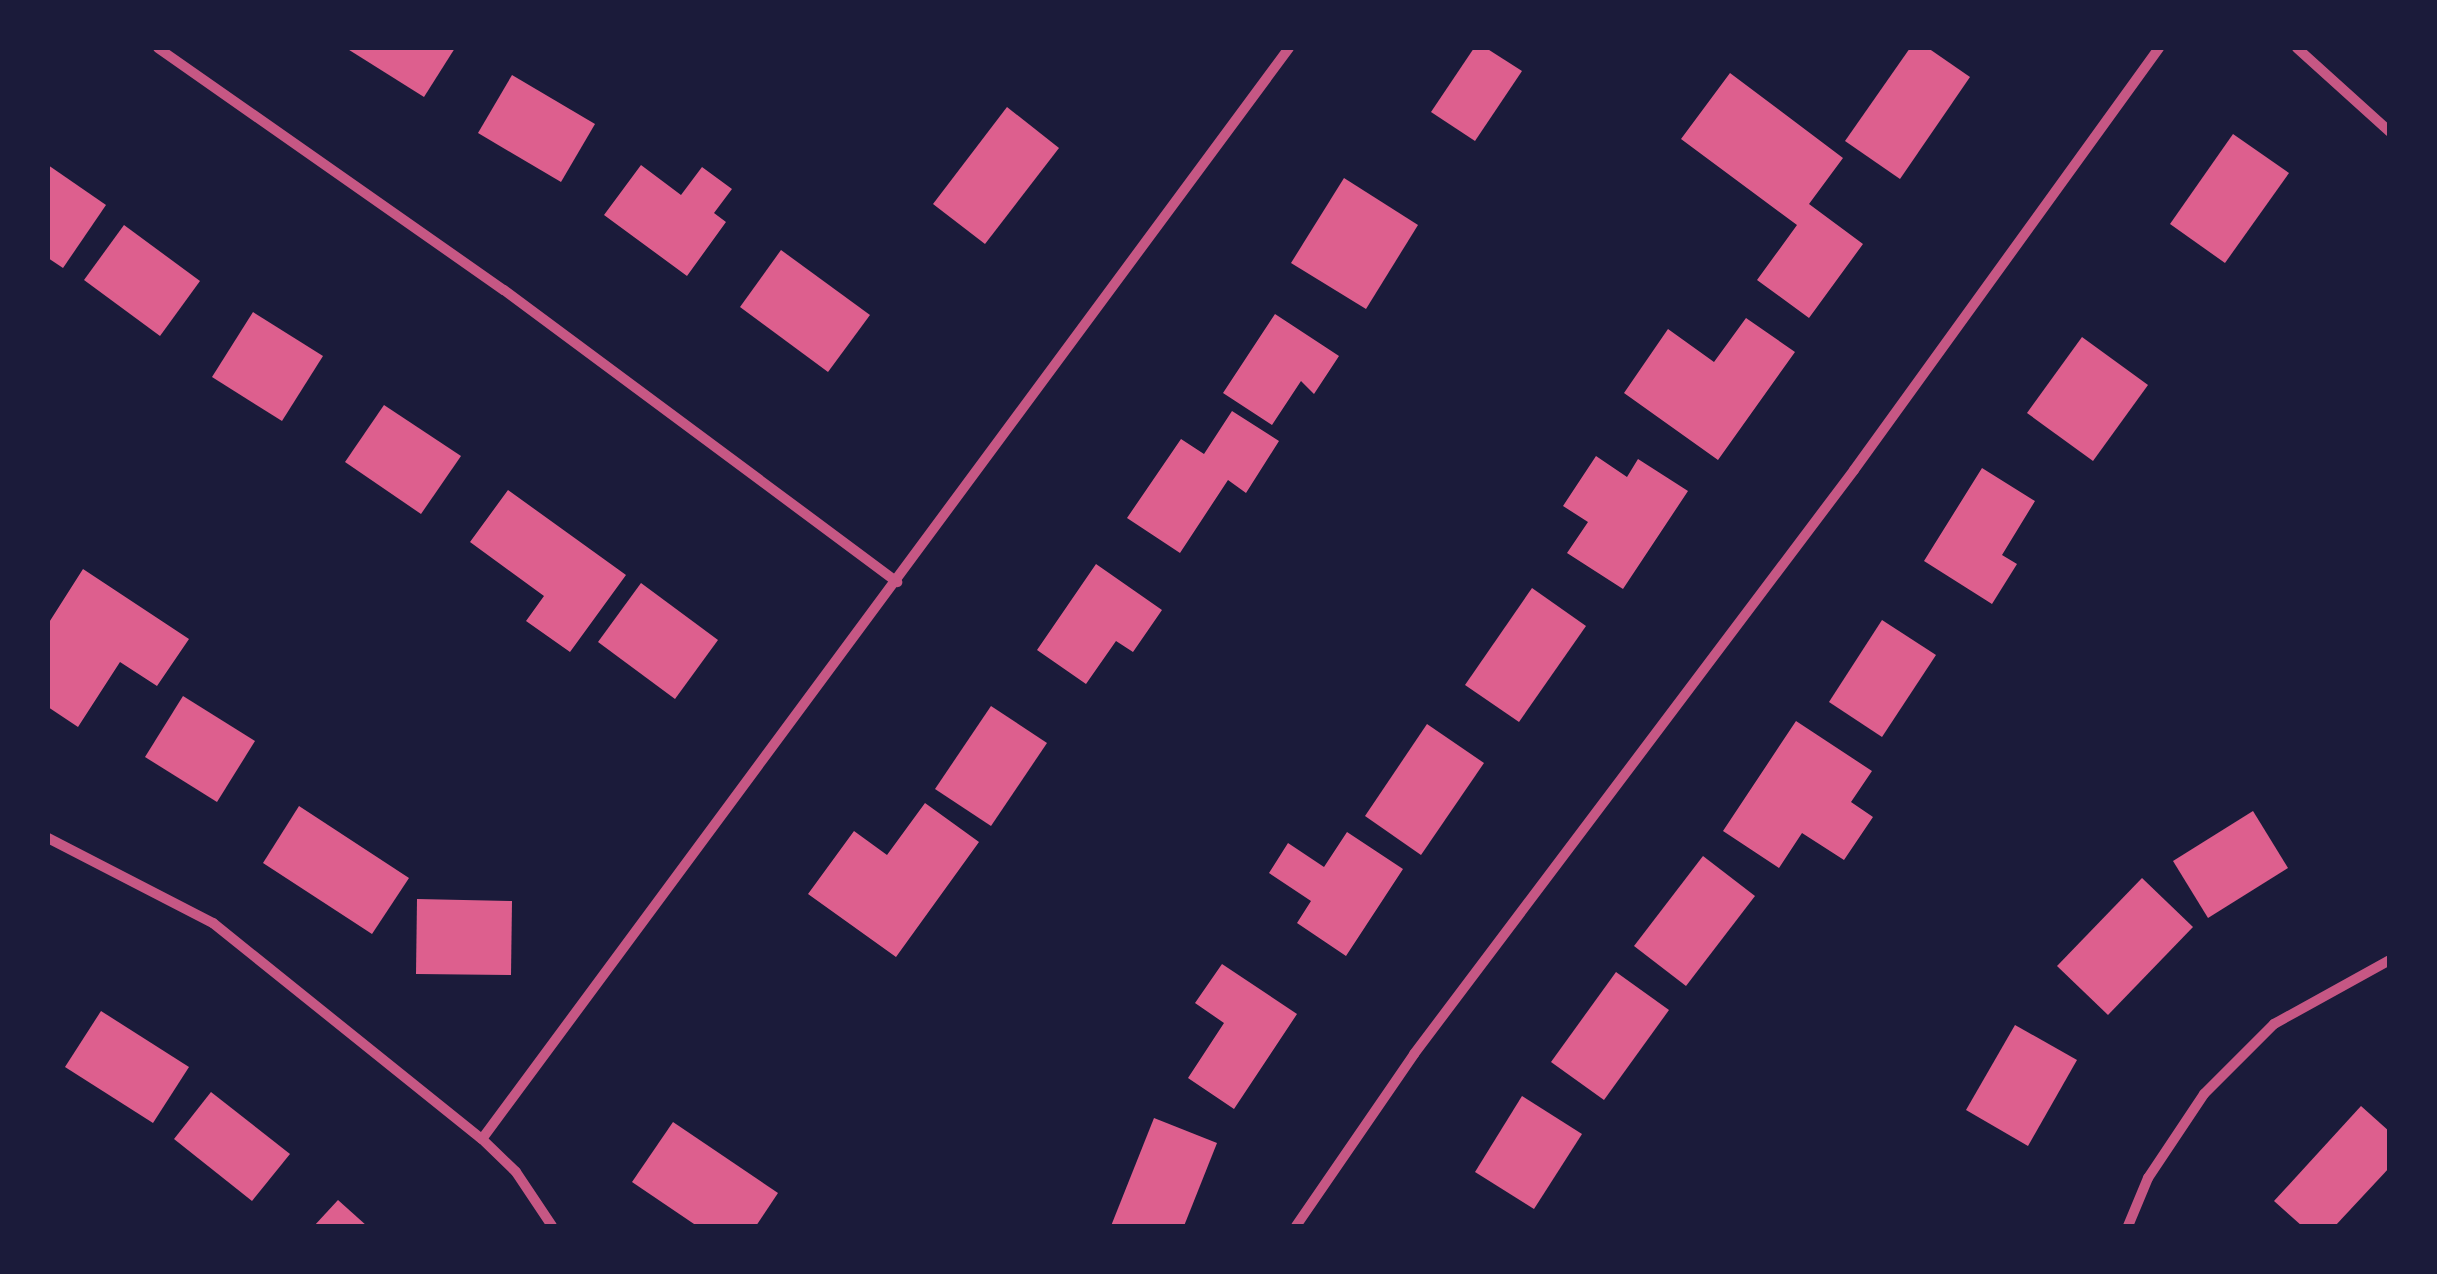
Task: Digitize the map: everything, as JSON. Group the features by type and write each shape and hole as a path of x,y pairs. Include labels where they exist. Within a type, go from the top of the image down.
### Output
{"street":[{"path":"158,48 504,290 897,582"},
{"path":"482,1139 514,1087 623,953 1289,48"},
{"path":"1296,1226 1414,1054 1854,470 2158,48"},
{"path":"2297,48 2390,132"},
{"path":"48,838 213,923 482,1139 516,1172 552,1226"},
{"path":"2128,1226 2148,1178 2218,1080 2274,1024 2390,960"}],"building":[{"path":"346,48 455,48 424,97"},
{"path":"1474,48 1486,48 1522,71 1475,141 1431,112"},
{"path":"1910,48 1928,48 1970,77 1900,179 1845,141"},
{"path":"1730,73 1843,158 1809,204 1863,244 1809,318 1757,280 1797,225 1681,139"},
{"path":"512,75 595,124 561,182 478,133"},
{"path":"1007,107 1059,148 985,244 933,204"},
{"path":"2233,134 2289,173 2225,263 2170,224"},
{"path":"48,165 106,205 63,268 48,258"},
{"path":"641,165 681,195 702,167 732,189 714,213 726,222 687,276 604,215"},
{"path":"1344,178 1418,225 1366,309 1291,263"},
{"path":"124,225 200,281 160,336 84,280"},
{"path":"781,250 870,315 828,372 740,307"},
{"path":"253,312 323,356 282,421 212,377"},
{"path":"1275,314 1339,356 1314,394 1301,381 1272,425 1223,393"},
{"path":"1746,318 1795,352 1718,460 1624,393 1668,329 1714,362"},
{"path":"2082,337 2148,385 2093,461 2027,413"},
{"path":"384,405 461,456 421,514 345,462"},
{"path":"1232,411 1279,441 1246,493 1228,480 1180,553 1127,518 1181,439 1204,454"},
{"path":"1596,456 1627,477 1638,459 1688,491 1623,589 1567,553 1588,522 1563,506"},
{"path":"1982,468 2035,501 2002,555 2017,564 1992,604 1924,561"},
{"path":"508,490 626,575 570,652 526,621 544,596 470,542"},
{"path":"1096,564 1162,610 1133,652 1116,641 1086,684 1037,650"},
{"path":"83,569 189,639 157,686 120,662 78,727 48,707 48,624"},
{"path":"641,583 718,640 675,699 598,642"},
{"path":"1532,588 1586,626 1519,722 1465,685"},
{"path":"1882,620 1936,655 1882,737 1829,702"},
{"path":"183,696 255,741 217,802 145,757"},
{"path":"991,706 1047,743 991,826 935,789"},
{"path":"1796,721 1872,771 1851,802 1873,817 1844,860 1802,833 1779,868 1723,831"},
{"path":"1427,724 1484,763 1421,855 1365,816"},
{"path":"925,803 979,842 896,957 808,894 854,831 887,855"},
{"path":"299,806 409,878 372,934 263,863"},
{"path":"2253,811 2288,868 2208,918 2173,861"},
{"path":"1347,832 1403,869 1346,956 1297,923 1311,901 1269,873 1288,843 1324,867"},
{"path":"1703,856 1755,896 1686,986 1634,946"},
{"path":"2142,878 2193,927 2108,1015 2057,966"},
{"path":"417,899 512,901 511,975 416,974"},
{"path":"1222,964 1297,1014 1234,1109 1188,1078 1224,1023 1195,1003"},
{"path":"1616,972 1669,1010 1604,1100 1551,1062"},
{"path":"101,1011 189,1067 153,1123 65,1067"},
{"path":"2015,1025 2077,1060 2028,1146 1966,1110"},
{"path":"211,1092 290,1154 252,1201 174,1139"},
{"path":"1522,1096 1582,1134 1534,1209 1475,1172"},
{"path":"2361,1106 2390,1132 2390,1167 2335,1226 2302,1226 2274,1201"},
{"path":"1154,1118 1217,1143 1184,1226 1111,1226"},
{"path":"673,1122 778,1193 756,1226 697,1226 632,1182"},
{"path":"338,1200 367,1226 314,1226"}]}
